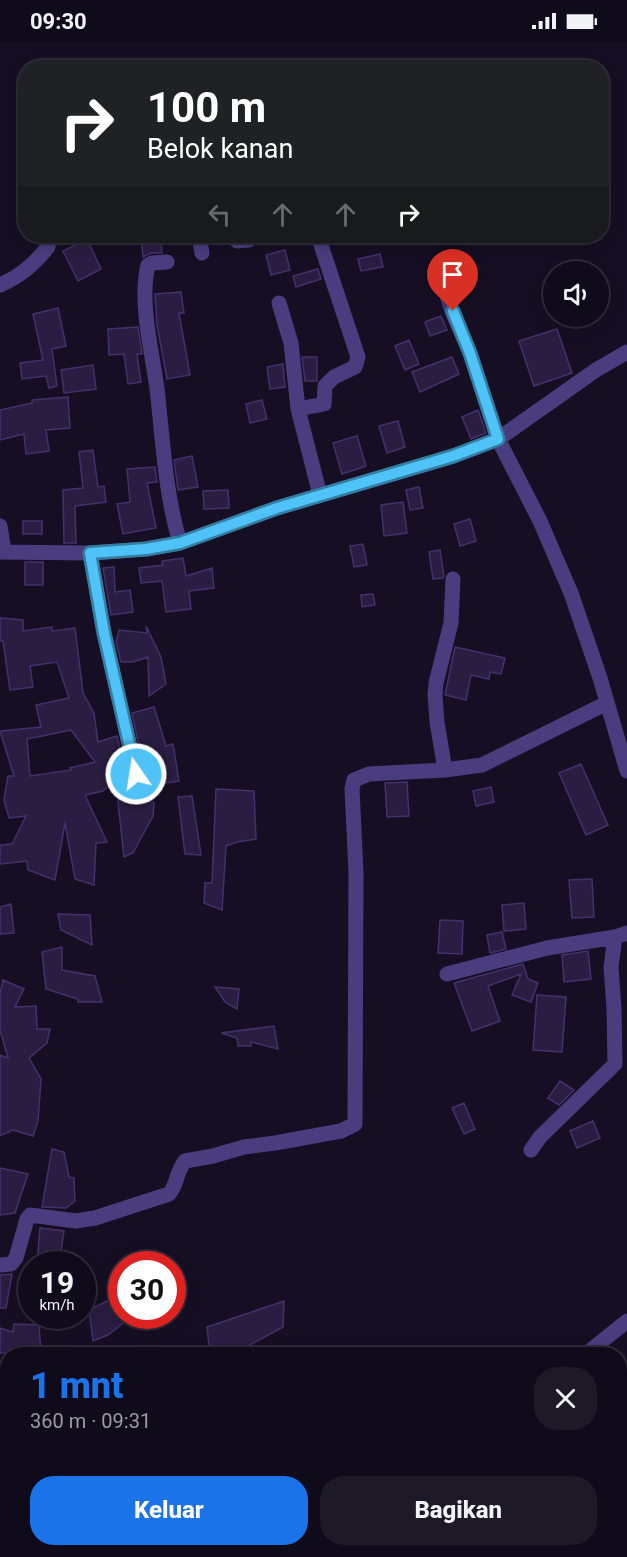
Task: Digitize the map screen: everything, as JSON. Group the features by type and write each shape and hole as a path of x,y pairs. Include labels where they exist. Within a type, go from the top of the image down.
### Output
{"street":[{"path":"200,243 202,253"},
{"path":"298,409 324,404 325,386 334,377 356,367 358,357 320,243"},
{"path":"0,285 27,271 48,247"},
{"path":"167,262 148,265 144,296 158,391 164,465 172,517 180,543"},
{"path":"439,272 470,353 498,439 558,560 600,678 627,771"},
{"path":"279,303 291,343 298,409 320,495"},
{"path":"0,526 2,552 90,553 146,549 180,543 236,522 453,456 498,439 596,370 627,352"},
{"path":"90,553 104,633 136,774"},
{"path":"445,770 435,695 451,623 453,579"},
{"path":"0,1265 11,1264 16,1258 30,1215 76,1221 111,1214 169,1194 173,1189 177,1171 185,1161 244,1147 341,1131 355,1124 356,872 352,789 354,780 369,774 445,770 482,765 607,703"},
{"path":"447,974 547,948 621,935 611,967 615,1019 615,1064 540,1137 531,1150"},
{"path":"595,1347 627,1321"}],"building":[{"path":"79,243 89,243 101,269 78,281 63,251"},
{"path":"142,243 161,243 162,253 151,253 143,257"},
{"path":"285,250 290,270 271,275 266,255"},
{"path":"380,254 383,267 361,271 358,259"},
{"path":"318,269 321,279 296,287 293,276"},
{"path":"181,292 184,313 179,313 190,375 167,379 157,325 155,294"},
{"path":"58,308 66,346 52,349 57,386 49,388 46,376 22,379 20,363 43,360 33,314"},
{"path":"441,316 447,330 430,336 425,322"},
{"path":"138,327 142,354 137,354 141,382 128,384 124,354 109,355 108,329"},
{"path":"557,329 572,373 534,386 519,341"},
{"path":"409,340 419,364 405,370 395,346"},
{"path":"302,357 317,357 317,381 305,381"},
{"path":"452,357 459,374 420,392 412,372"},
{"path":"283,364 285,387 270,389 267,367"},
{"path":"93,365 96,389 64,393 61,370"},
{"path":"68,397 70,428 46,430 49,451 26,454 24,434 0,440 0,410 32,403 32,400"},
{"path":"262,400 267,419 250,423 246,404"},
{"path":"478,410 486,433 471,439 462,417"},
{"path":"398,421 405,447 387,453 379,426"},
{"path":"357,436 366,466 342,474 333,443"},
{"path":"93,450 98,487 104,486 106,502 75,506 76,543 64,543 63,490 83,488 79,452"},
{"path":"192,456 198,487 178,490 174,460"},
{"path":"155,467 157,482 147,483 156,528 123,534 117,504 130,502 127,469"},
{"path":"419,487 423,508 410,510 406,490"},
{"path":"228,490 229,508 204,509 203,491"},
{"path":"403,502 407,533 384,536 381,505"},
{"path":"470,519 476,541 460,546 454,524"},
{"path":"23,521 42,521 42,534 23,534"},
{"path":"363,544 367,565 354,567 350,546"},
{"path":"440,550 444,576 433,579 429,552"},
{"path":"183,558 186,576 212,568 214,588 189,591 191,609 166,612 162,581 141,583 139,568 163,565 162,561"},
{"path":"25,562 43,562 43,585 25,585"},
{"path":"114,567 115,592 130,590 133,612 111,615 103,568"},
{"path":"373,594 375,605 362,607 361,595"},
{"path":"0,618 23,620 23,631 52,627 52,631 75,628 83,693 94,713 98,742 117,736 125,770 103,791 85,795 107,842 96,843 94,885 75,879 65,823 55,880 28,870 27,861 0,864 0,845 12,844 26,816 9,818 4,800 8,776 14,776 0,731 41,727 36,705 69,698 57,662 30,666 33,687 10,690 3,641 0,641","holes":["71,730 95,762 70,768 71,770 30,776 27,739"]},
{"path":"146,626 161,657 166,684 149,696 148,657 133,662 121,662 116,642 119,630 147,633"},
{"path":"455,647 505,658 501,674 490,672 489,679 471,675 466,700 445,695"},
{"path":"154,707 166,746 173,744 179,781 150,785 145,776 132,713"},
{"path":"581,764 608,825 586,835 559,773"},
{"path":"407,782 409,816 387,817 385,783"},
{"path":"491,787 494,802 476,806 473,791"},
{"path":"138,788 154,803 153,816 133,853 124,857 117,793"},
{"path":"216,789 254,791 256,839 226,846 222,910 204,903 205,883 212,883"},
{"path":"192,796 201,855 185,854 178,797"},
{"path":"592,879 594,917 572,918 569,880"},
{"path":"524,903 526,929 504,931 502,905"},
{"path":"11,904 14,933 0,934 0,907"},
{"path":"58,914 90,915 92,945 61,930"},
{"path":"440,920 463,921 462,954 438,953"},
{"path":"502,932 506,949 490,953 487,935"},
{"path":"62,947 62,970 95,976 102,1002 78,1002 78,999 46,989 42,952"},
{"path":"588,951 591,979 564,982 562,955"},
{"path":"523,964 528,979 538,983 531,1002 512,995 521,974 488,986 500,1021 472,1031 454,983"},
{"path":"3,980 24,989 15,1007 36,1006 37,1029 50,1029 47,1043 29,1058 41,1079 38,1121 33,1136 13,1130 0,1136 0,1055 8,1058 0,1030 0,993"},
{"path":"215,987 239,989 237,1009 225,1002"},
{"path":"537,995 566,997 562,1052 533,1050"},
{"path":"274,1026 278,1049 251,1042 251,1046 238,1046 237,1038 221,1033"},
{"path":"560,1081 574,1090 559,1105 548,1098"},
{"path":"464,1103 475,1129 464,1134 452,1108"},
{"path":"593,1121 600,1138 577,1148 570,1131"},
{"path":"52,1149 64,1152 69,1177 74,1178 75,1201 66,1208 42,1207"},
{"path":"0,1168 28,1174 15,1213 0,1215"},
{"path":"40,1228 64,1231 61,1251 38,1251"},
{"path":"12,1274 6,1308 0,1308 0,1275"},
{"path":"108,1301 108,1329 116,1329 93,1341 91,1329 96,1329 96,1307"},
{"path":"284,1301 283,1327 246,1347 209,1347 207,1327"},
{"path":"14,1324 18,1324 18,1329 39,1329 41,1347 0,1347 0,1328 13,1332"}],"route":[{"path":"136,774 104,633 90,553 146,549 180,543 277,508 453,456 498,439 470,353 453,311"}]}
